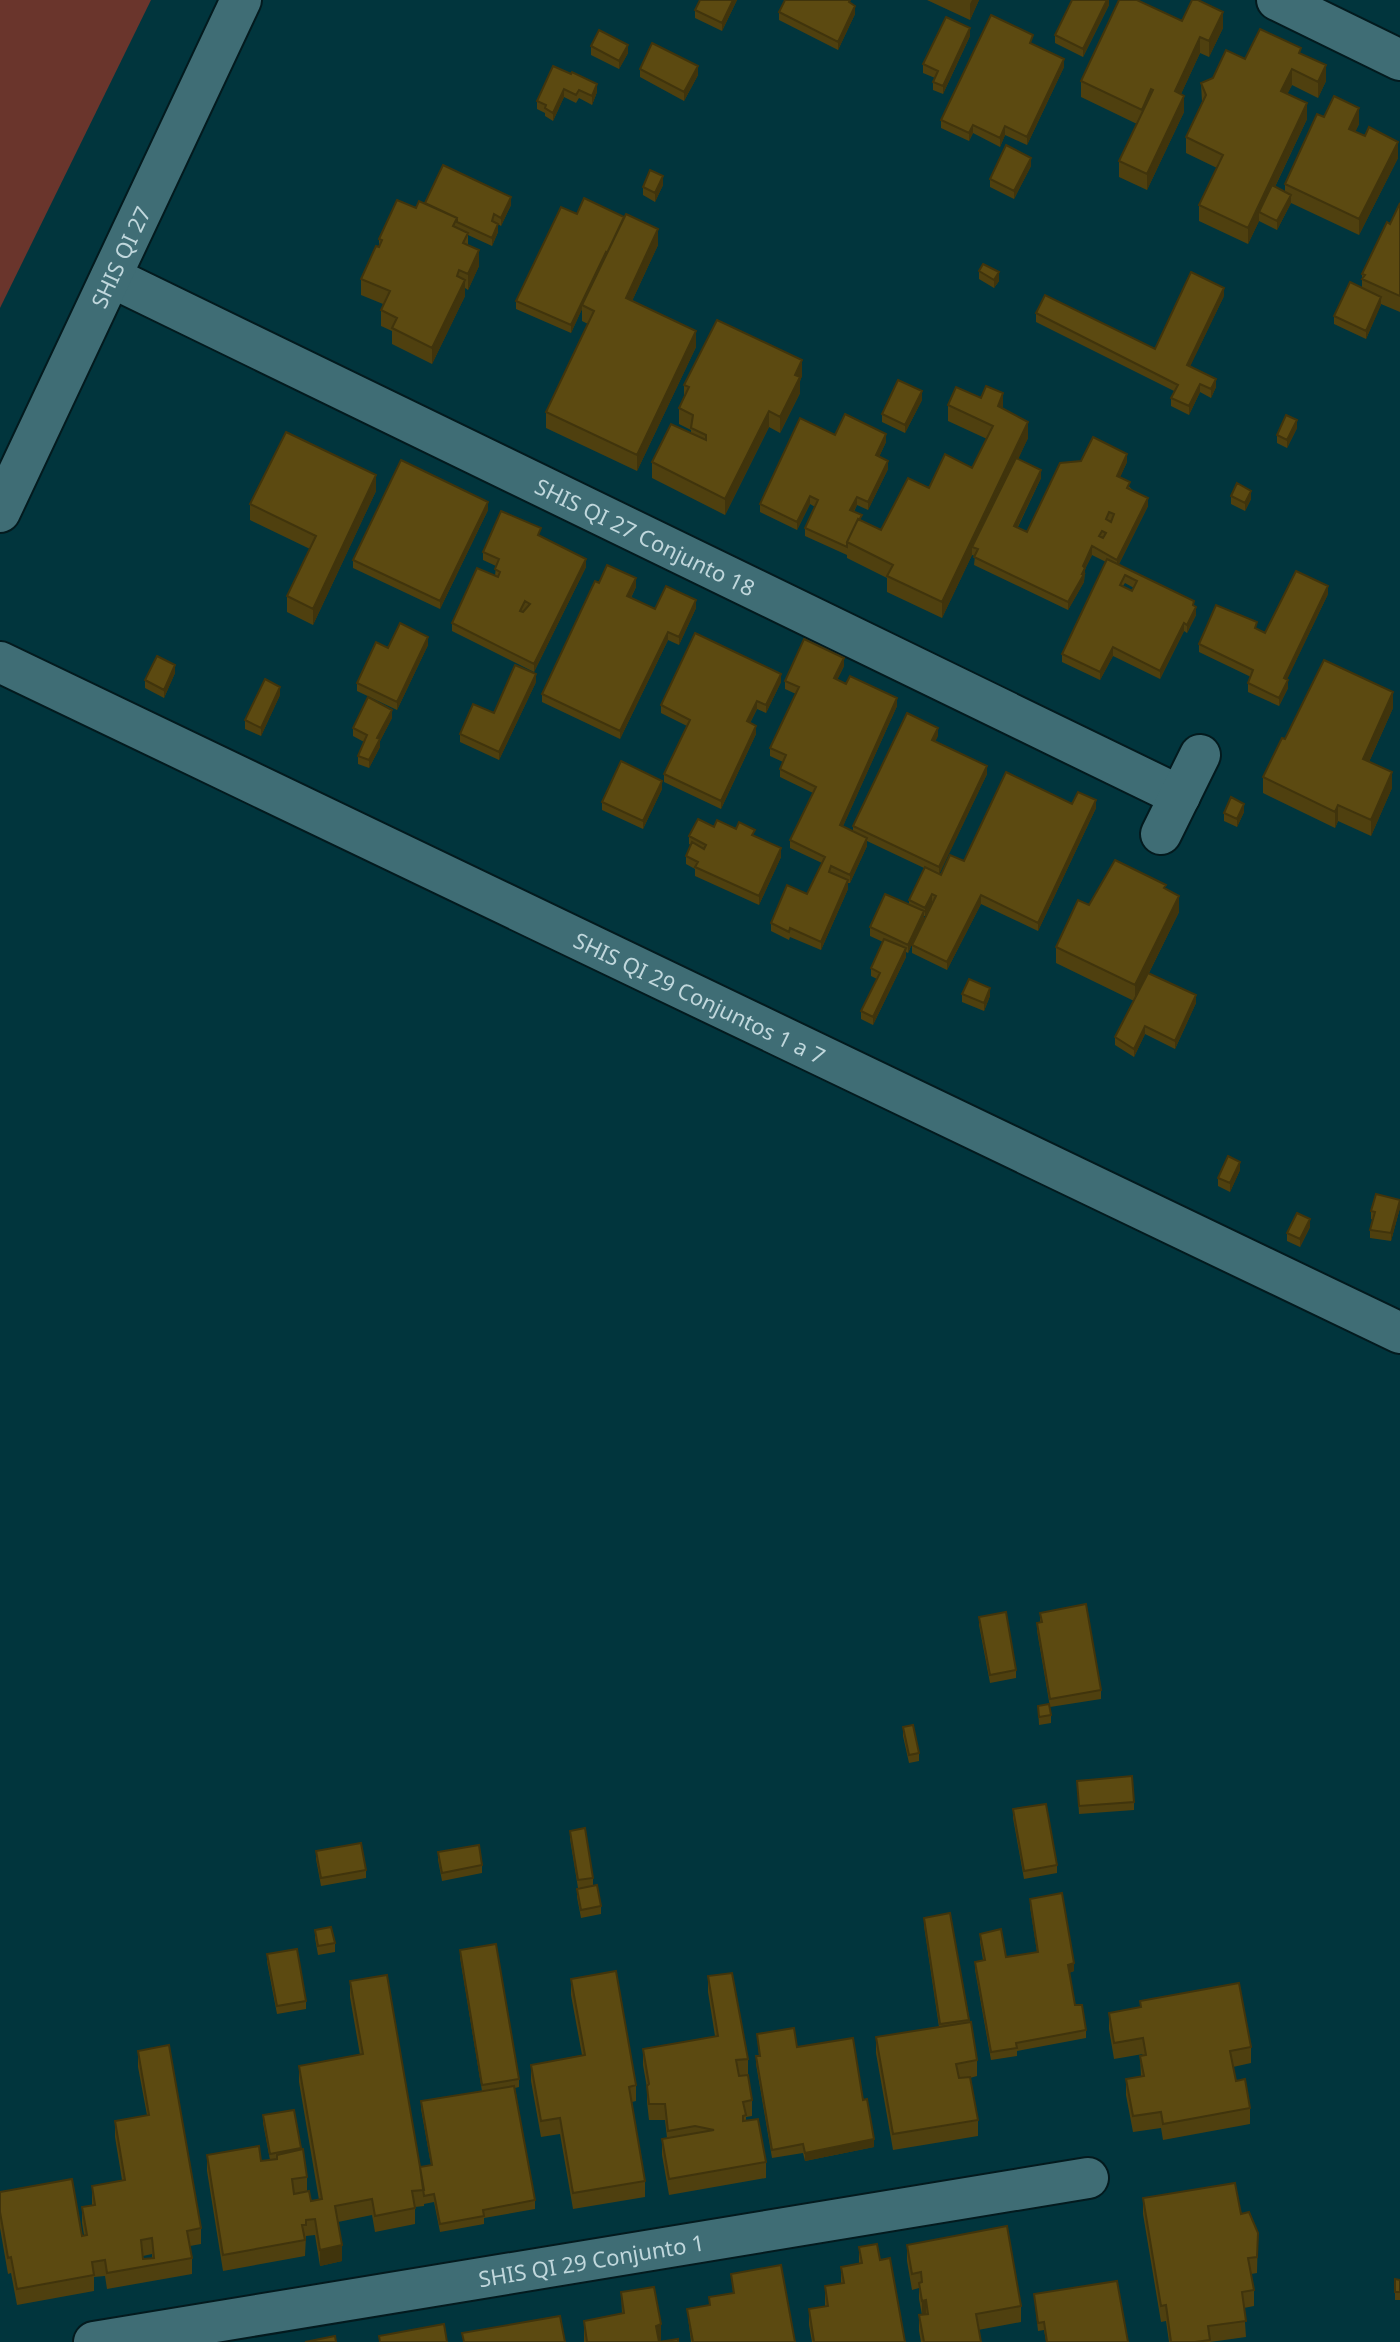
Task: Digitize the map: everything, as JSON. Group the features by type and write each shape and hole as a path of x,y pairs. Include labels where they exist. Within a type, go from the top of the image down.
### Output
{"street":[{"name":"SHIS QI 27","path":"0,512 241,0"},
{"path":"1277,0 1400,60"},
{"name":"SHIS QI 27 Conjunto 18","path":"111,277 1180,796"},
{"name":"SHIS QI 29 Conjuntos 1 a 7","path":"0,662 1400,1333"},
{"path":"1161,834 1200,755"},
{"name":"SHIS QI 29 Conjunto 1","path":"94,2342 1088,2178"}],"shaded area":[{"path":"0,0 151,0 0,308"}],"building":[{"path":"700,0 733,0 722,23 695,10"},
{"path":"785,0 850,0 855,6 838,42 779,12"},
{"path":"1072,0 1107,0 1083,49 1055,35"},
{"path":"1119,0 1137,0 1182,21 1192,0 1223,12 1209,41 1200,37 1175,91 1184,96 1147,174 1119,161 1153,90 1142,110 1081,81"},
{"path":"991,15 1033,35 1030,43 1064,59 1027,137 1005,126 1000,138 973,125 969,133 941,120"},
{"path":"946,17 970,28 943,86 933,82 938,71 923,64"},
{"path":"1260,29 1301,48 1299,53 1326,65 1318,82 1292,69 1281,91 1307,103 1248,228 1199,205 1223,155 1186,137 1206,95 1201,83 1213,78 1226,50 1245,59"},
{"path":"599,30 628,45 619,61 591,46"},
{"path":"652,43 698,66 684,92 640,69"},
{"path":"553,66 597,84 592,96 579,90 576,95 564,89 553,113 545,108 546,105 537,101"},
{"path":"1334,96 1359,108 1349,129 1365,136 1369,127 1398,142 1359,219 1285,184 1317,114 1324,117"},
{"path":"1006,145 1031,158 1014,191 990,179"},
{"path":"443,165 511,197 501,218 494,214 492,221 498,224 492,238 425,203"},
{"path":"650,170 663,176 655,193 643,187"},
{"path":"1272,185 1291,195 1277,221 1259,212"},
{"path":"584,198 624,217 571,325 516,301 561,207 577,214"},
{"path":"397,200 416,208 419,201 457,218 453,226 468,233 463,243 479,250 468,274 459,270 457,276 465,280 432,348 392,328 397,318 381,310 390,291 361,279 376,246 379,247 382,240 379,239"},
{"path":"1400,203 1400,296 1362,279 1365,275 1362,274 1387,222 1390,224"},
{"path":"626,214 658,229 626,298 696,331 637,455 546,412 594,311 582,305"},
{"path":"983,264 999,272 994,280 979,271"},
{"path":"1191,272 1224,288 1187,365 1216,379 1211,389 1200,384 1189,406 1171,398 1178,385 1036,313 1045,295 1155,349"},
{"path":"1350,282 1381,297 1366,331 1334,316"},
{"path":"717,320 802,360 795,375 800,377 780,417 769,411 725,499 652,462 671,424 706,440 706,435 691,428 693,415 679,408 689,387 684,385"},
{"path":"898,380 922,391 905,425 882,414"},
{"path":"986,386 1003,393 998,406 1028,422 942,602 887,576 893,565 847,542 858,519 881,530 908,478 929,488 945,454 972,468 993,426 948,405 956,387 981,398"},
{"path":"845,414 886,434 876,455 888,461 868,502 857,497 850,510 862,515 847,547 805,528 818,500 810,496 797,522 760,504 800,418 835,435"},
{"path":"1286,415 1297,420 1287,440 1277,435"},
{"path":"286,432 376,475 313,609 287,596 316,536 250,504"},
{"path":"1093,437 1127,454 1117,476 1130,482 1127,488 1148,498 1117,560 1092,546 1083,566 1084,574 1068,602 974,557 978,549 972,547 1016,458 1041,470 1014,526 1027,532 1060,463 1081,461","holes":["1109,512 1114,514 1111,522 1106,519"]},
{"path":"401,460 488,502 440,601 353,560"},
{"path":"1237,483 1251,491 1245,503 1231,496"},
{"path":"501,511 541,528 538,535 586,559 534,664 452,623 477,568 498,577 500,572 495,569 499,559 483,552","holes":["525,601 530,604 523,612 520,611"]},
{"path":"1107,559 1194,601 1196,607 1187,625 1184,623 1160,671 1113,647 1100,672 1062,654","holes":["1125,575 1137,581 1132,591 1120,585"]},
{"path":"607,565 636,578 627,596 655,609 666,586 696,600 679,637 668,632 620,731 542,694 595,581 599,583"},
{"path":"1296,571 1328,586 1284,678 1288,680 1279,698 1248,683 1253,670 1199,644 1216,605 1257,622 1255,628 1265,633"},
{"path":"400,623 428,637 397,702 357,683 376,642 388,648"},
{"path":"695,633 781,674 766,705 757,701 747,721 756,726 721,801 664,774 690,720 661,705"},
{"path":"804,639 844,658 834,678 846,684 850,676 897,698 840,825 867,838 850,875 831,866 829,872 848,880 821,942 771,923 787,885 807,894 825,857 790,840 816,787 780,769 786,755 770,748 799,687 785,681"},
{"path":"157,656 175,665 164,690 145,680"},
{"path":"1324,660 1393,692 1363,759 1392,772 1371,820 1338,805 1335,812 1263,777"},
{"path":"515,665 536,674 499,752 460,734 473,704 494,713"},
{"path":"265,679 280,687 261,728 245,720"},
{"path":"368,697 392,710 369,760 358,756 367,735 353,728"},
{"path":"907,713 938,728 932,740 987,766 939,867 853,826"},
{"path":"621,761 662,781 643,821 602,802"},
{"path":"1006,772 1072,804 1078,792 1096,800 1038,923 981,895 947,962 912,945 936,896 932,894 925,908 909,900 925,867 941,875 950,855 964,861"},
{"path":"1231,797 1244,804 1237,819 1224,813"},
{"path":"698,819 714,827 717,820 736,829 739,822 755,830 752,835 781,848 759,896 695,867 698,862 686,856 692,842 704,849 706,845 689,836"},
{"path":"1115,860 1166,885 1164,888 1179,896 1135,985 1056,947 1078,900 1089,905"},
{"path":"885,894 924,911 908,945 870,927"},
{"path":"884,939 906,948 873,1017 861,1011 880,973 871,968"},
{"path":"1148,973 1196,995 1175,1041 1145,1026 1134,1049 1115,1037"},
{"path":"969,979 990,988 984,1003 962,994"},
{"path":"1228,1156 1240,1162 1230,1183 1218,1178"},
{"path":"1376,1194 1400,1200 1391,1233 1370,1230"},
{"path":"1297,1213 1310,1219 1300,1239 1287,1233"},
{"path":"1086,1604 1101,1690 1050,1699 1037,1623 1042,1622 1040,1613"},
{"path":"1006,1612 1016,1670 990,1675 979,1617"},
{"path":"1049,1704 1051,1715 1039,1717 1038,1706"},
{"path":"913,1725 919,1753 909,1755 903,1727"},
{"path":"1132,1776 1134,1802 1079,1806 1077,1781"},
{"path":"1046,1804 1057,1865 1024,1871 1013,1809"},
{"path":"585,1828 593,1878 578,1880 570,1831"},
{"path":"361,1843 366,1870 321,1878 316,1851"},
{"path":"479,1845 482,1865 442,1873 438,1852"},
{"path":"597,1885 601,1906 581,1910 577,1889"},
{"path":"1062,1893 1074,1963 1068,1965 1075,2005 1082,2005 1086,2030 1016,2043 1017,2048 991,2052 975,1962 985,1960 980,1934 1001,1929 1006,1957 1038,1952 1030,1899"},
{"path":"950,1913 969,2020 940,2024 924,1918"},
{"path":"331,1927 335,1943 318,1946 315,1930"},
{"path":"496,1944 519,2079 482,2085 460,1950"},
{"path":"297,1949 306,2001 277,2006 267,1954"},
{"path":"616,1971 636,2085 629,2087 645,2181 573,2193 560,2118 541,2121 531,2065 585,2055 571,1979"},
{"path":"732,1973 748,2059 736,2060 739,2076 748,2075 752,2100 743,2102 746,2115 743,2121 758,2119 766,2162 669,2179 662,2139 714,2130 695,2126 668,2131 665,2104 649,2104 643,2049 718,2036 708,1976"},
{"path":"387,1975 424,2190 412,2191 415,2208 375,2216 372,2199 335,2206 342,2245 320,2250 315,2219 306,2220 306,2225 302,2225 305,2240 223,2255 207,2155 259,2146 261,2161 277,2159 277,2155 303,2149 307,2177 292,2179 294,2194 309,2191 311,2201 322,2199 299,2066 363,2054 350,1981"},
{"path":"1239,1983 1251,2047 1230,2051 1236,2081 1245,2079 1250,2108 1163,2124 1161,2112 1133,2116 1126,2079 1144,2076 1140,2056 1146,2055 1143,2038 1114,2043 1109,2013 1141,2007 1140,2001"},
{"path":"971,2022 977,2060 956,2064 959,2078 970,2077 978,2120 893,2134 876,2037"},
{"path":"794,2028 797,2047 853,2038 863,2100 867,2099 874,2139 805,2153 803,2144 772,2150 756,2056 760,2056 757,2034"},
{"path":"169,2045 201,2228 187,2231 192,2258 107,2273 105,2260 92,2262 94,2275 17,2289 11,2257 8,2258 0,2212 0,2192 72,2179 82,2236 87,2235 82,2207 95,2205 92,2186 125,2180 115,2121 149,2115 138,2051","holes":["152,2238 154,2258 143,2259 141,2240"]},
{"path":"514,2086 535,2200 483,2210 484,2216 440,2224 434,2194 424,2196 420,2167 432,2165 421,2101"},
{"path":"294,2110 301,2148 270,2154 263,2115"},
{"path":"1235,2183 1241,2214 1249,2212 1258,2233 1257,2257 1248,2258 1254,2290 1242,2292 1246,2321 1208,2326 1210,2340 1171,2342 1166,2305 1161,2306 1143,2198"},
{"path":"1007,2226 1021,2306 976,2314 981,2342 924,2342 919,2315 928,2314 926,2300 922,2301 921,2272 912,2274 907,2245"},
{"path":"877,2244 880,2260 890,2258 905,2342 814,2342 809,2309 828,2306 825,2286 844,2283 841,2267 862,2263 859,2247"},
{"path":"781,2265 795,2342 693,2342 687,2309 710,2305 709,2297 734,2293 731,2274"},
{"path":"1395,2279 1400,2280 1400,2292 1395,2292"},
{"path":"1117,2281 1128,2342 1047,2342 1044,2322 1038,2323 1034,2294"},
{"path":"654,2287 661,2324 656,2326 659,2342 587,2342 584,2321 624,2313 621,2292"},
{"path":"560,2316 565,2342 464,2342 462,2333"},
{"path":"444,2324 447,2342 380,2342 379,2336"},
{"path":"335,2336 336,2342 305,2342"}]}
